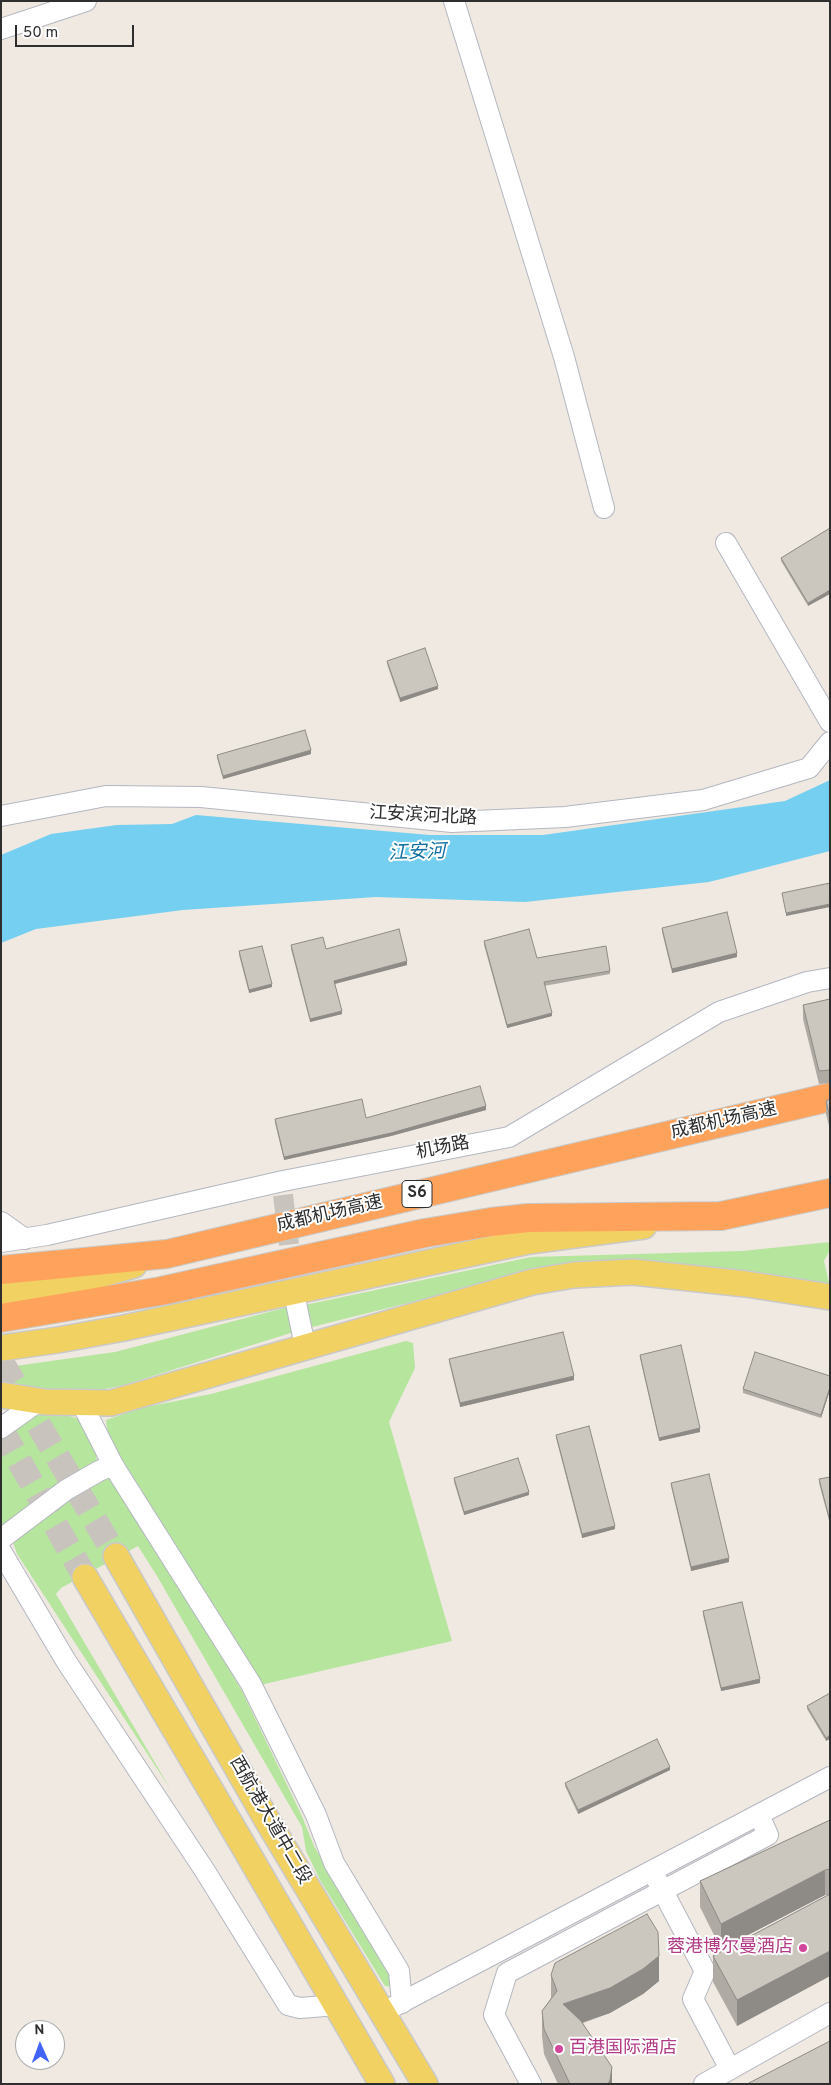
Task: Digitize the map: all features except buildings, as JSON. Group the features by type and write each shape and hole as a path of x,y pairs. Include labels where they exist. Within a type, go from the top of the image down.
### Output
{"highway":[{"name":"成都机场高速","path":"1,1270 167,1254 830,1097"},
{"name":"S6","path":"1,1318 161,1291 426,1233 491,1222 528,1218 721,1216 830,1194"}],"main road":[{"path":"4,1348 124,1328 529,1241 721,1216"},
{"path":"1,1292 96,1276 167,1254"},
{"path":"1,1394 39,1401 111,1403 532,1282 574,1275 634,1272 746,1284 830,1297"},
{"name":"西航港大道中二段","path":"116,1556 267,1820 392,2007 425,2084"},
{"path":"85,1577 382,2084"}],"street":[{"path":"1,29 86,1"},
{"path":"454,1 564,357 604,508"},
{"path":"726,543 830,722"},
{"name":"江安滨河北路","path":"1,816 106,796 201,797 452,822 565,817 703,800 809,768 830,742"},
{"name":"机场路","path":"1,1242 25,1239 283,1188 509,1137 720,1012 807,982 830,978"},
{"path":"1,1222 25,1239"},
{"path":"296,1303 305,1346"},
{"path":"1,1428 39,1401"},
{"path":"81,1402 113,1465 251,1684 316,1815 334,1863 399,1972 392,2007"},
{"path":"1,1540 66,1490 113,1465"},
{"path":"1,1551 66,1661 205,1870 288,2005 300,2008 336,2006"},
{"path":"392,2007 830,1777"},
{"path":"531,2084 494,2015 508,1974 768,1835 759,1815"},
{"path":"651,1870 713,1967 692,1999 730,2070"},
{"path":"704,2084 830,2013"}],"green space":[{"path":"830,1242 830,1250 824,1261 830,1287 556,1266 312,1327 305,1305 531,1257 742,1251"},
{"path":"288,1307 294,1332 124,1385 91,1392 1,1388 1,1368 115,1352"},
{"path":"406,1341 413,1343 415,1368 389,1422 452,1641 260,1685 108,1436 106,1420 141,1408 211,1394"},
{"path":"44,1414 65,1415 80,1419 96,1453 97,1462 11,1527 1,1525 1,1433 25,1418"},
{"path":"107,1476 161,1555 242,1691 301,1814 314,1846 391,1978 392,1987 385,1986 320,1880 306,1851 302,1827 138,1546 61,1588 56,1594 171,1790 17,1554 12,1539 37,1515"}],"water":[{"name":"江安河","path":"830,780 830,851 709,882 525,902 376,897 183,910 36,929 1,943 1,855 51,834 117,825 172,824 196,815 430,835 543,835 785,801"}],"tunnel":[{"path":"283,1195 296,1303"},
{"path":"1,1361 116,1556"},
{"path":"1,1429 85,1577"}],"place":[{"name":"蓉港博尔曼酒店","path":"803,1948"},
{"name":"百港国际酒店","path":"559,2049"}]}
